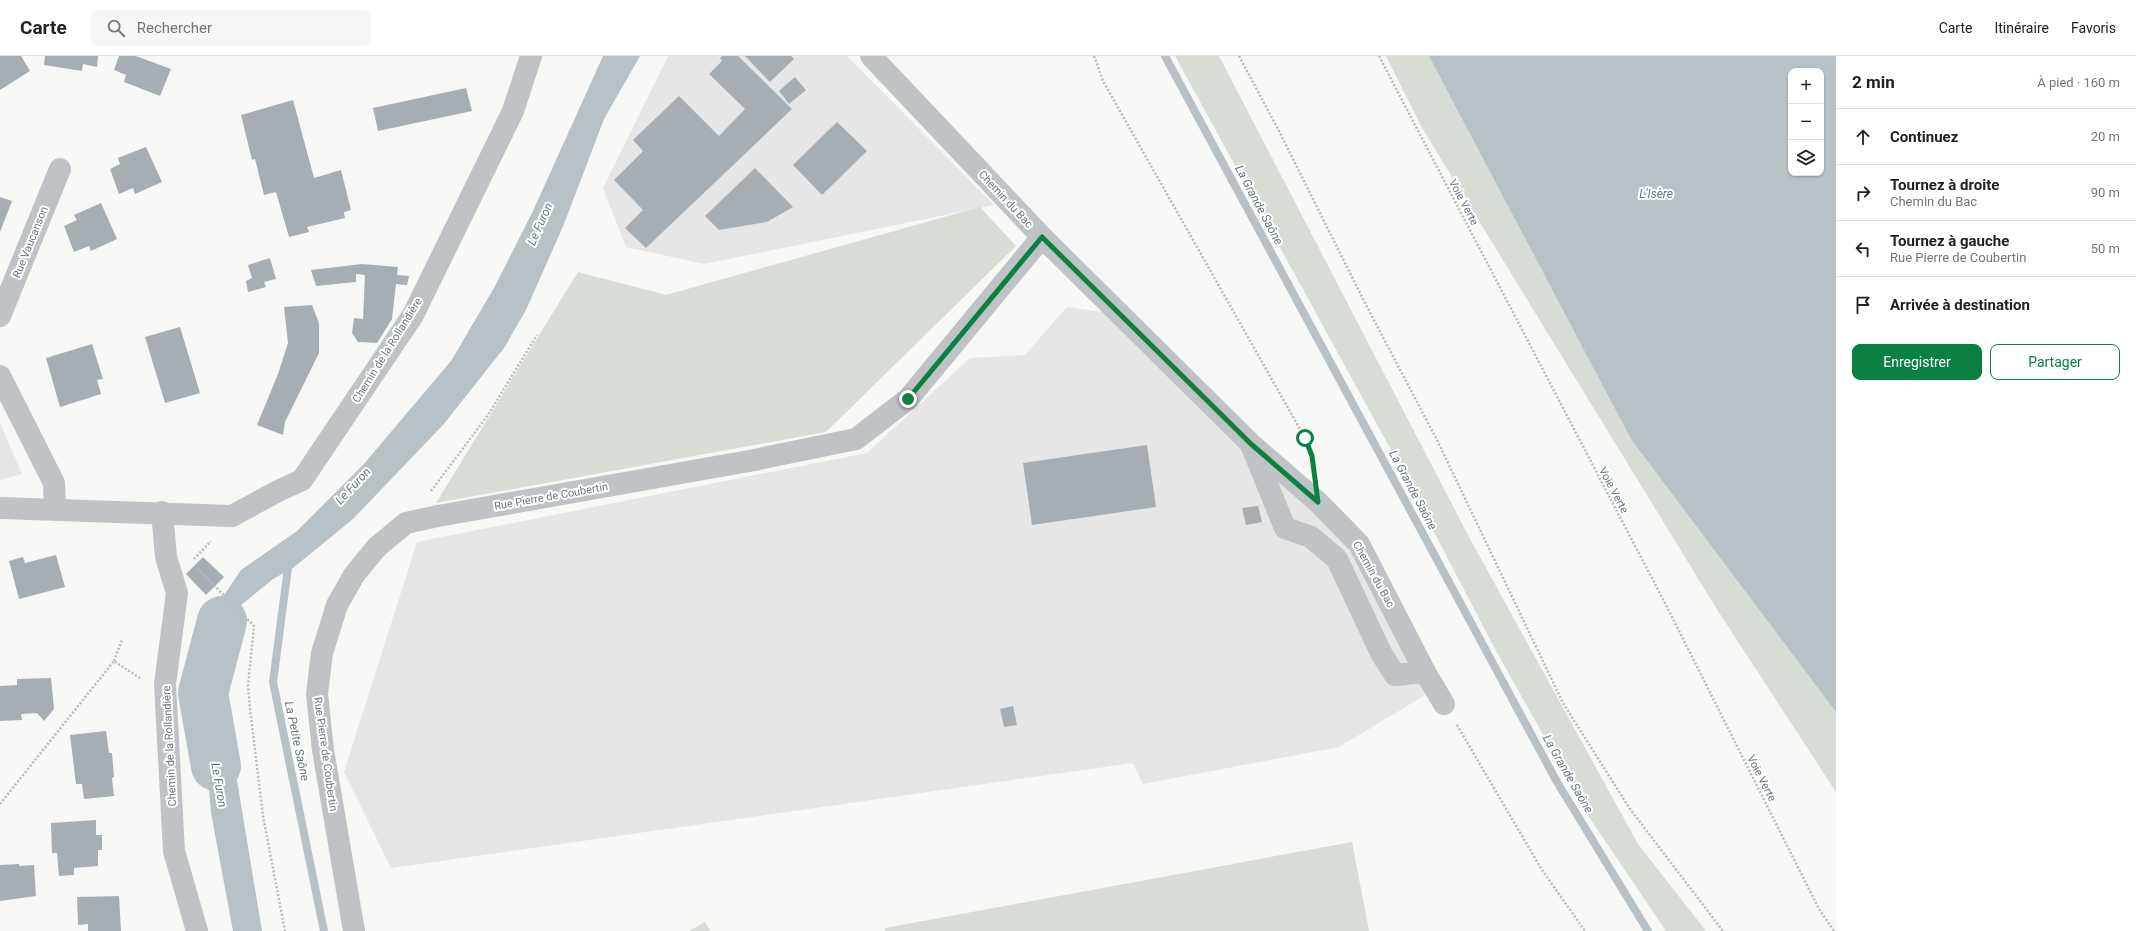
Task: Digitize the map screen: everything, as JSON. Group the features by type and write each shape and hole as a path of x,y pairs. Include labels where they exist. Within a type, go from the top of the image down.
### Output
{"street":[{"name":"Chemin de la Rollandière","path":"0,508 137,513 162,512 232,516 302,480 413,315 513,111 530,56"},
{"name":"Chemin du Bac","path":"871,56 1042,237 1251,444 1318,502 1359,544 1425,672 1444,704"},
{"name":"Rue Vaucanson","path":"0,316 60,169"},
{"name":"Rue Pierre de Coubertin","path":"354,931 323,750 317,694 322,652 337,606 354,575 377,547 406,523 749,461 856,439 908,399 1042,237"},
{"path":"0,376 54,483 55,510"},
{"path":"1251,444 1285,528 1311,537 1336,559 1381,653 1395,675 1425,672"},
{"name":"Chemin de la Rollandière","path":"162,512 166,557 177,593 165,684 174,851 197,931"}],"path":[{"path":"1094,56 1103,81 1305,438 1312,456 1318,502"},
{"path":"1239,56 1437,440 1563,703 1630,809 1724,931"},
{"name":"Voie Verte","path":"1379,56 1667,607 1819,910 1834,931"},
{"path":"430,492 488,415 537,335"},
{"path":"196,568 254,626 248,686 250,708 263,816 285,931"},
{"path":"0,804 114,661 122,640"},
{"path":"114,661 137,675"},
{"path":"1444,704 1542,870 1585,931"}],"shaded area":[{"path":"668,56 847,56 994,205 704,264 626,247 603,188"},
{"path":"1175,56 1219,56 1469,537 1638,844 1706,931 1666,931 1589,817 1495,649 1396,459"},
{"path":"1386,56 1486,56 1836,648 1836,792 1718,611 1422,128"},
{"path":"980,207 1016,246 826,432 436,503 578,272 666,295"},
{"path":"1067,307 1109,313 1346,539 1427,694 1339,747 1143,784 1133,763 391,868 344,772 417,542 867,453 970,358 1025,355"},
{"path":"0,423 22,474 0,480"},
{"path":"1352,842 1369,931 885,931 885,928"},
{"path":"705,922 710,931 689,931"}],"water":[{"path":"603,56 640,56 604,119 564,224 526,310 504,348 443,425 353,519 293,568 273,579 234,611 226,681 231,744 262,931 233,931 211,813 203,720 207,650 222,598 241,570 297,531 363,465 451,361 494,288 533,211"},
{"name":"L'Isère","path":"1429,56 1836,56 1836,712 1631,439"}],"building":[{"path":"0,56 21,56 30,71 0,90"},
{"path":"45,56 98,56 97,67 83,64 82,71 44,65"},
{"path":"119,56 136,56 171,69 160,96 124,82 126,75 114,70"},
{"path":"722,56 738,56 792,109 646,248 625,228 643,210 614,180 643,151 633,140 679,96 719,136 745,109 709,74 722,61 720,58"},
{"path":"745,56 791,56 794,59 770,82"},
{"path":"795,77 806,90 789,104 779,91"},
{"path":"466,88 472,111 378,131 373,108"},
{"path":"293,100 314,178 341,170 351,210 344,212 345,218 307,227 309,232 289,237 276,192 264,195 255,159 252,160 241,115"},
{"path":"837,122 867,151 822,195 793,165"},
{"path":"146,147 162,182 135,194 133,188 119,194 110,169 120,164 118,158"},
{"path":"755,168 793,207 767,222 719,230 705,216"},
{"path":"0,197 12,201 0,232"},
{"path":"101,203 117,239 91,251 89,246 74,252 64,226 77,220 74,215"},
{"path":"270,258 276,279 264,282 266,287 248,292 246,281 252,278 248,265"},
{"path":"362,264 398,267 397,275 409,276 407,285 396,284 392,319 377,343 358,342 352,333 354,318 363,319 365,275 356,274 356,282 316,286 311,270"},
{"path":"312,305 319,323 319,353 285,422 283,435 257,425 278,374 288,343 284,307"},
{"path":"180,327 200,393 165,403 145,337"},
{"path":"92,344 103,379 97,380 101,394 60,407 46,358"},
{"path":"1147,445 1156,507 1032,525 1023,463"},
{"path":"1258,506 1262,522 1246,525 1242,508"},
{"path":"56,555 65,587 19,599 9,561 23,557 25,563"},
{"path":"203,557 224,577 206,595 186,574"},
{"path":"51,678 54,709 44,721 37,713 21,714 22,720 0,721 0,686 17,685 17,679"},
{"path":"1013,706 1017,725 1004,727 1000,709"},
{"path":"106,731 109,753 112,753 114,796 84,799 82,784 76,784 70,735"},
{"path":"96,820 96,835 102,835 102,850 98,850 98,866 74,868 74,875 59,876 57,853 52,853 51,823"},
{"path":"19,864 19,866 34,865 36,896 0,901 0,865"},
{"path":"119,896 121,931 88,931 88,924 78,925 77,897"}],"waterway":[{"name":"La Grande Saône","path":"1165,56 1557,782 1648,931"},
{"name":"La Petite Saône","path":"289,560 273,682 324,931"},
{"name":"Le Furon","path":"216,766 203,693 222,621"}],"route":[{"path":"908,399 1042,237 1251,444 1318,502 1312,456 1305,438"}]}
